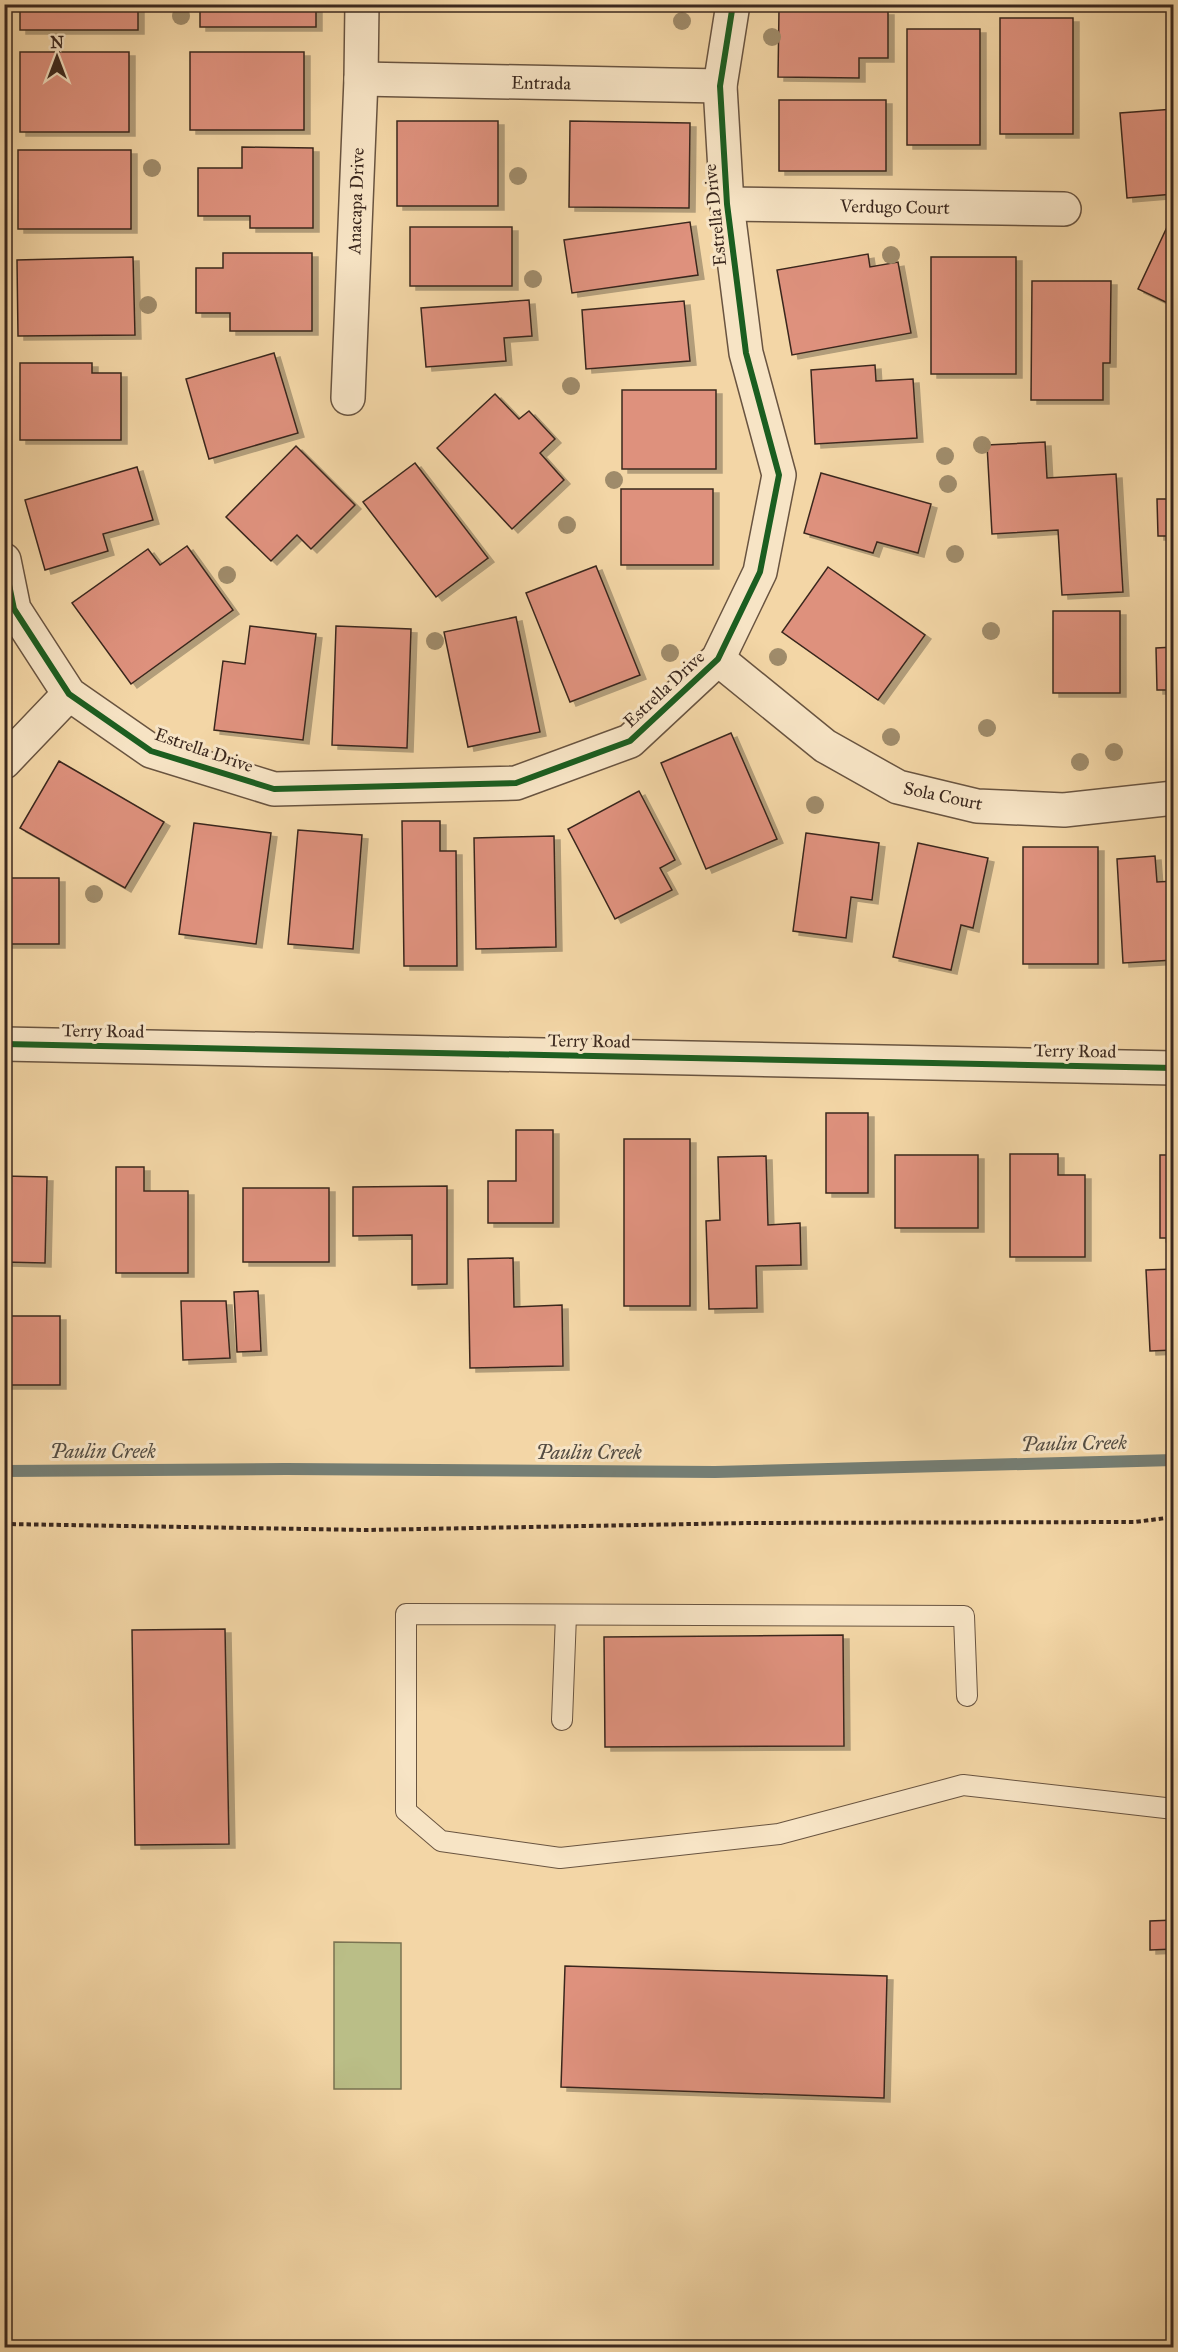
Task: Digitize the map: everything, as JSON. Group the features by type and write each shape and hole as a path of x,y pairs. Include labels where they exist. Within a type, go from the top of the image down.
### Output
{"street":[{"name":"Anacapa Drive","path":"348,398 362,4"},
{"name":"Estrella Drive","path":"4,560 14,609 69,694 151,751 274,789 516,783 630,741 718,659 759,572 779,475 746,352 727,204 720,86 733,4"},
{"name":"Entrada","path":"361,79 720,86"},
{"name":"Verdugo Court","path":"727,204 1064,209"},
{"name":"Sola Court","path":"718,659 825,746 898,787 977,806 1064,810 1173,798"},
{"path":"4,762 69,694"},
{"name":"Terry Road","path":"4,1044 1173,1068"}],"lane":[{"path":"967,1696 964,1616 406,1614 406,1811 441,1841 560,1858 779,1834 963,1785 1173,1809"},
{"path":"562,1720 566,1615"}],"path":[{"path":"4,1524 366,1530 747,1523 1135,1522 1173,1517"}],"green space":[{"path":"334,1942 401,1943 401,2089 334,2089"}],"building":[{"path":"20,4 138,4 138,30 20,30"},
{"path":"200,4 316,4 316,27 200,27"},
{"path":"779,10 888,11 888,58 859,58 859,78 778,77"},
{"path":"1000,18 1073,18 1073,134 1000,134"},
{"path":"907,29 980,29 980,145 907,145"},
{"path":"20,52 129,52 129,132 20,132"},
{"path":"190,52 304,52 304,130 190,130"},
{"path":"779,100 886,100 886,171 779,171"},
{"path":"1174,109 1174,194 1127,198 1120,113"},
{"path":"397,121 498,121 498,206 397,206"},
{"path":"570,121 690,123 689,208 569,207"},
{"path":"242,147 313,148 313,228 250,228 250,216 198,216 198,168 242,168"},
{"path":"18,150 131,150 131,229 18,229"},
{"path":"690,222 698,275 572,293 564,240"},
{"path":"1168,225 1174,228 1174,306 1138,289"},
{"path":"410,227 512,227 512,286 410,286"},
{"path":"223,253 312,253 312,331 230,331 230,313 196,313 196,268 223,268"},
{"path":"868,254 870,267 898,262 911,333 792,355 777,270"},
{"path":"133,257 135,335 18,336 17,260"},
{"path":"931,257 1016,257 1016,374 931,374"},
{"path":"1032,281 1111,281 1110,363 1103,363 1103,400 1031,400"},
{"path":"529,300 532,336 504,338 506,361 426,367 421,308"},
{"path":"684,301 690,361 586,369 582,310"},
{"path":"274,353 298,433 209,459 186,379"},
{"path":"20,363 92,363 92,373 121,373 121,440 20,440"},
{"path":"875,365 876,381 913,379 917,438 815,444 811,370"},
{"path":"622,390 716,390 716,469 622,469"},
{"path":"495,394 519,419 529,411 555,439 540,453 564,480 512,529 437,448"},
{"path":"1045,442 1047,478 1116,474 1123,592 1062,595 1058,530 992,534 987,445"},
{"path":"296,446 355,505 311,549 297,535 271,561 226,517"},
{"path":"415,463 488,558 436,597 363,502"},
{"path":"137,467 153,520 103,534 108,551 45,570 25,500"},
{"path":"821,473 931,504 918,553 877,542 873,553 804,533"},
{"path":"621,489 713,489 713,565 621,565"},
{"path":"1157,499 1174,499 1174,536 1158,536"},
{"path":"187,546 233,610 131,684 72,603 148,549 160,565"},
{"path":"596,566 640,675 570,702 526,593"},
{"path":"828,567 925,635 878,700 782,632"},
{"path":"1053,611 1120,611 1120,693 1053,693"},
{"path":"516,617 540,732 468,747 444,632"},
{"path":"250,626 316,634 303,740 214,730 223,661 245,664"},
{"path":"336,626 411,629 407,748 332,745"},
{"path":"1174,647 1174,690 1157,690 1156,648"},
{"path":"731,733 777,839 706,869 661,763"},
{"path":"59,761 164,822 125,888 20,828"},
{"path":"639,791 675,860 660,868 672,890 615,919 568,829"},
{"path":"402,821 440,821 440,851 456,851 457,966 404,966"},
{"path":"194,823 271,833 256,944 179,934"},
{"path":"298,830 362,835 353,949 288,944"},
{"path":"806,833 879,843 872,900 851,897 846,938 793,931"},
{"path":"554,836 556,947 476,949 474,838"},
{"path":"918,843 988,858 973,928 961,925 951,970 893,957"},
{"path":"1023,847 1098,847 1098,964 1023,964"},
{"path":"1155,856 1157,882 1174,881 1174,960 1123,963 1117,859"},
{"path":"4,878 59,878 59,944 4,944"},
{"path":"826,1113 868,1113 868,1193 826,1193"},
{"path":"516,1130 553,1130 553,1223 488,1223 488,1181 516,1181"},
{"path":"624,1139 690,1139 690,1306 624,1306"},
{"path":"1010,1154 1058,1154 1058,1175 1085,1175 1085,1257 1010,1257"},
{"path":"895,1155 978,1155 978,1228 895,1228"},
{"path":"1160,1155 1174,1155 1174,1238 1160,1238"},
{"path":"766,1156 768,1225 800,1223 801,1265 756,1266 757,1308 709,1309 706,1221 720,1220 718,1157"},
{"path":"116,1167 144,1167 144,1191 188,1191 188,1273 116,1273"},
{"path":"4,1176 47,1177 45,1263 4,1262"},
{"path":"447,1186 447,1284 412,1285 412,1235 353,1236 353,1187"},
{"path":"243,1188 329,1188 329,1262 243,1262"},
{"path":"513,1258 514,1307 562,1305 563,1366 470,1368 468,1259"},
{"path":"1174,1269 1174,1350 1150,1351 1146,1270"},
{"path":"258,1291 261,1351 237,1352 234,1292"},
{"path":"181,1301 226,1301 230,1358 183,1360"},
{"path":"4,1316 60,1316 60,1385 4,1385"},
{"path":"225,1629 229,1844 135,1845 132,1630"},
{"path":"843,1635 844,1746 605,1747 604,1637"},
{"path":"1174,1920 1174,1949 1150,1950 1150,1921"},
{"path":"565,1966 887,1976 884,2098 561,2087"}],"waterway":[{"name":"Paulin Creek","path":"4,1471 286,1469 715,1472 1174,1460"}],"cycle path":[{"path":"4,560 14,609 69,694 151,751 274,789 516,783 630,741 718,659 760,572 779,475 746,353 727,204 720,86 733,4"},
{"path":"4,1044 1174,1068"}]}
